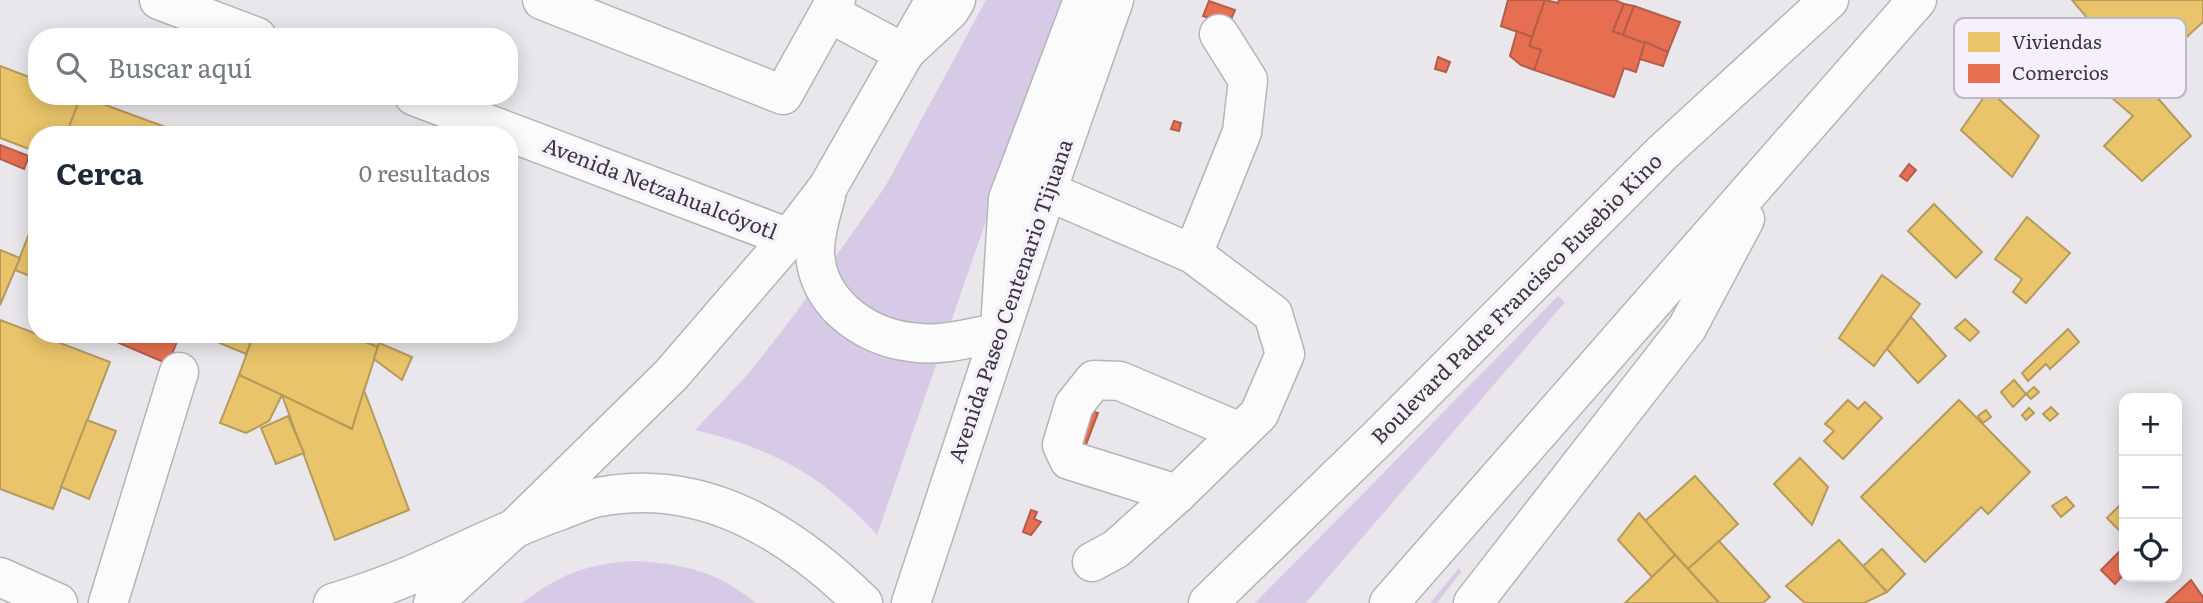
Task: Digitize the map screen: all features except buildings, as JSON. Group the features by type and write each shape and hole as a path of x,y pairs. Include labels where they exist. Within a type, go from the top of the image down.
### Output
{"main road":[{"path":"159,0 233,28"},
{"path":"542,0 783,95 832,6 904,52"},
{"path":"433,603 518,525 671,374 789,238 828,187 935,0"},
{"path":"904,52 950,10 956,0"},
{"path":"828,187 818,223 815,251 820,278 830,298 848,316 867,328 911,343 958,340 1000,332 1008,199 1083,0"},
{"name":"Avenida Paseo Centenario Tijuana","path":"911,603 1047,191 1114,0"},
{"name":"Boulevard Padre Francisco Eusebio Kino","path":"1208,603 1380,436 1661,154 1829,0"},
{"path":"1389,603 1917,0"},
{"path":"1194,254 1242,132 1248,80 1219,34"},
{"name":"Avenida Netzahualcóyotl","path":"438,105 493,126"},
{"name":"Avenida Netzahualcóyotl","path":"518,135 789,238"},
{"path":"1473,603 1687,328 1774,165"},
{"path":"1047,191 1194,254 1273,314 1285,354 1259,414 1116,549 1092,562"},
{"path":"108,603 178,372"},
{"path":"1177,494 1069,460 1062,445 1074,405 1094,380 1120,381 1240,432"},
{"path":"333,603 426,568 518,525 597,497 650,491 697,500 734,511 774,530 813,558 863,603"},
{"path":"0,577 58,603"}],"shaded area":[{"path":"986,0 1068,0 1012,146 877,535 837,496 795,467 748,446 695,430 750,372 795,314 885,187"},
{"path":"1558,296 1565,302 1306,603 1255,603"},
{"path":"634,561 669,564 699,571 728,583 756,603 522,603 574,572"},
{"path":"1459,568 1461,572 1437,603 1430,603"}]}
